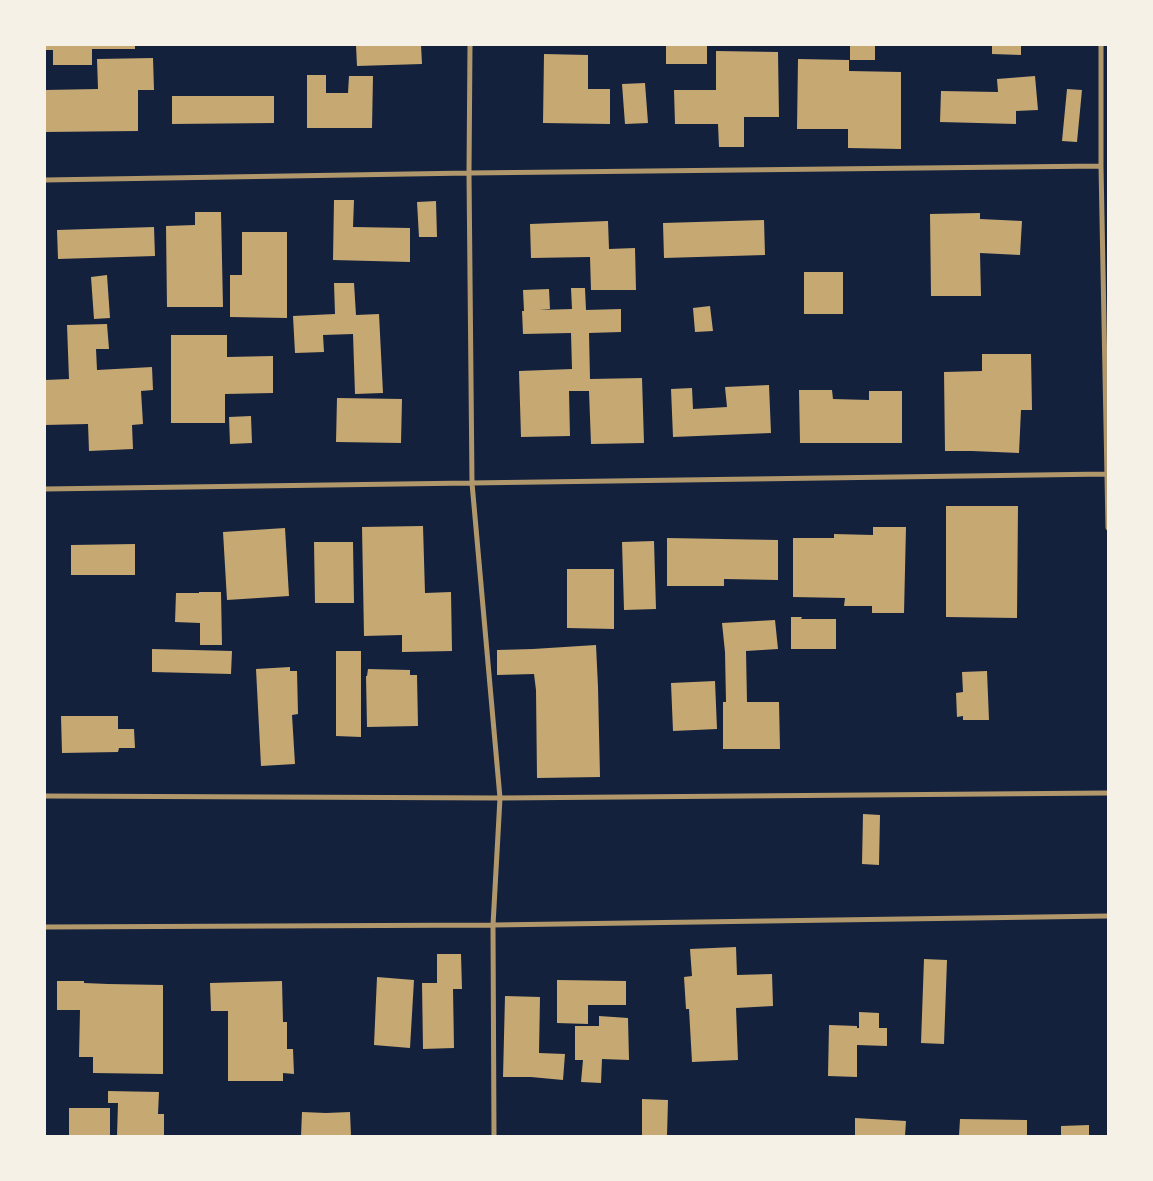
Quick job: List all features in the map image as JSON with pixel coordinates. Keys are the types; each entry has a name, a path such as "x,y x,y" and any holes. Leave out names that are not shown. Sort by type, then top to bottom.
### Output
{"street":[{"path":"470,45 468,173 472,483 500,798 493,925 494,1136"},
{"path":"1101,45 1100,166 1108,528"},
{"path":"45,180 1100,166"},
{"path":"45,489 1107,474"},
{"path":"45,796 500,798 1108,793"},
{"path":"45,926 493,925 1108,916"}],"building":[{"path":"45,45 135,45 135,49 92,49 92,65 53,65 53,50 45,50"},
{"path":"356,45 421,45 422,64 357,66"},
{"path":"666,45 707,45 707,64 666,64"},
{"path":"850,45 875,45 875,60 850,60"},
{"path":"992,45 1021,45 1021,55 992,54"},
{"path":"716,51 778,52 779,117 744,117 744,147 719,147 718,124 675,124 674,90 716,90"},
{"path":"544,54 588,55 588,89 610,89 610,124 543,123"},
{"path":"153,58 154,90 138,90 138,131 45,132 45,90 98,89 97,59"},
{"path":"798,59 849,60 849,71 901,72 901,149 848,148 848,129 797,129"},
{"path":"307,75 326,75 326,93 348,93 349,76 373,76 372,128 307,128"},
{"path":"1035,76 1038,110 1016,111 1016,124 940,122 941,91 998,92 997,79"},
{"path":"645,83 648,123 625,124 622,84"},
{"path":"1067,89 1082,90 1077,142 1062,141"},
{"path":"172,96 274,96 274,123 172,124"},
{"path":"334,200 354,200 353,227 410,228 410,262 333,260"},
{"path":"436,201 437,237 419,237 417,202"},
{"path":"195,212 221,212 223,307 167,307 166,226 195,225"},
{"path":"980,213 980,219 1022,221 1020,255 980,253 981,296 931,296 930,214"},
{"path":"764,220 765,255 664,258 663,223"},
{"path":"608,221 609,249 635,248 636,290 591,290 590,257 531,258 530,224"},
{"path":"154,227 155,256 58,259 57,230"},
{"path":"242,232 287,232 287,318 230,317 230,275 242,275"},
{"path":"804,272 843,272 843,314 804,314"},
{"path":"107,275 110,318 94,319 91,277"},
{"path":"334,283 354,283 356,315 379,314 383,393 355,394 353,334 323,335 324,352 295,353 293,316 335,314"},
{"path":"571,288 585,288 586,310 621,309 621,332 589,333 590,379 642,378 644,443 591,444 589,391 569,391 570,436 521,437 519,371 572,369 571,333 523,334 523,290 549,289 550,309 539,310 572,309"},
{"path":"710,306 713,331 695,332 693,308"},
{"path":"107,324 109,349 96,349 97,370 152,367 153,390 141,391 143,424 132,425 133,449 89,451 88,424 45,425 45,380 69,379 67,325"},
{"path":"171,335 227,335 227,357 273,356 273,393 225,394 225,423 171,423"},
{"path":"982,354 1031,354 1032,410 1021,410 1019,453 945,451 944,372 982,371"},
{"path":"769,385 771,433 673,437 671,389 692,388 693,409 727,407 725,387"},
{"path":"799,390 832,390 833,399 869,400 869,391 902,391 902,443 800,443"},
{"path":"337,398 402,399 401,443 336,442"},
{"path":"251,416 252,443 230,444 229,417"},
{"path":"946,506 1018,506 1017,618 946,617"},
{"path":"423,526 425,593 451,592 452,651 402,652 402,635 364,636 362,527"},
{"path":"873,527 906,527 904,613 872,613 872,606 844,606 845,598 793,597 793,538 834,538 834,534 873,535"},
{"path":"285,528 289,596 227,600 223,532"},
{"path":"667,538 778,540 778,580 724,579 724,586 667,586"},
{"path":"654,541 656,609 624,610 622,542"},
{"path":"314,542 353,542 354,603 315,603"},
{"path":"135,544 135,575 71,575 71,545"},
{"path":"567,569 614,569 614,629 567,628"},
{"path":"221,592 222,645 200,645 200,623 175,622 176,593"},
{"path":"791,617 802,617 801,619 836,619 836,649 791,649"},
{"path":"775,620 778,649 746,651 747,702 779,702 780,749 723,749 723,702 726,702 725,652 722,623"},
{"path":"596,645 600,777 537,778 536,690 534,674 497,675 497,650"},
{"path":"152,649 232,651 231,674 152,672"},
{"path":"336,651 361,651 361,737 336,736"},
{"path":"290,667 290,671 297,671 298,714 292,715 295,764 261,766 256,669"},
{"path":"368,669 410,670 410,675 417,675 418,726 367,727 366,676"},
{"path":"987,671 989,720 963,720 963,716 957,717 956,693 963,692 962,672"},
{"path":"715,681 717,729 673,731 671,683"},
{"path":"61,716 118,716 118,729 134,729 135,748 119,748 118,752 62,753"},
{"path":"863,814 880,815 879,865 862,864"},
{"path":"736,947 737,975 772,974 773,1006 736,1008 738,1060 692,1062 689,1009 686,1009 684,977 692,976 690,949"},
{"path":"437,954 461,954 462,989 453,989 454,1048 423,1049 422,983 437,983"},
{"path":"924,959 947,960 944,1044 921,1043"},
{"path":"377,977 414,980 410,1048 374,1045"},
{"path":"557,980 626,981 626,1005 588,1005 588,1024 557,1023"},
{"path":"57,981 163,985 163,1074 93,1073 93,1057 79,1057 80,1010 57,1010"},
{"path":"282,981 283,1022 287,1022 287,1049 293,1049 294,1074 283,1073 283,1081 228,1081 228,1011 211,1011 210,983"},
{"path":"505,996 540,997 539,1053 565,1054 563,1080 503,1077"},
{"path":"859,1012 879,1013 879,1028 887,1028 887,1046 857,1045 857,1077 828,1076 829,1025 857,1026 859,1028"},
{"path":"599,1016 628,1018 629,1060 602,1059 601,1083 581,1082 583,1060 575,1060 575,1026 599,1026"},
{"path":"108,1091 159,1092 158,1114 164,1114 164,1136 117,1136 118,1103 108,1103"},
{"path":"642,1099 668,1100 667,1136 642,1136"},
{"path":"69,1108 110,1108 110,1136 69,1136"},
{"path":"302,1112 350,1112 351,1136 301,1136"},
{"path":"855,1118 906,1121 905,1136 855,1136"},
{"path":"960,1119 1027,1120 1027,1136 959,1136"},
{"path":"1089,1125 1089,1136 1061,1136 1061,1126"}]}
